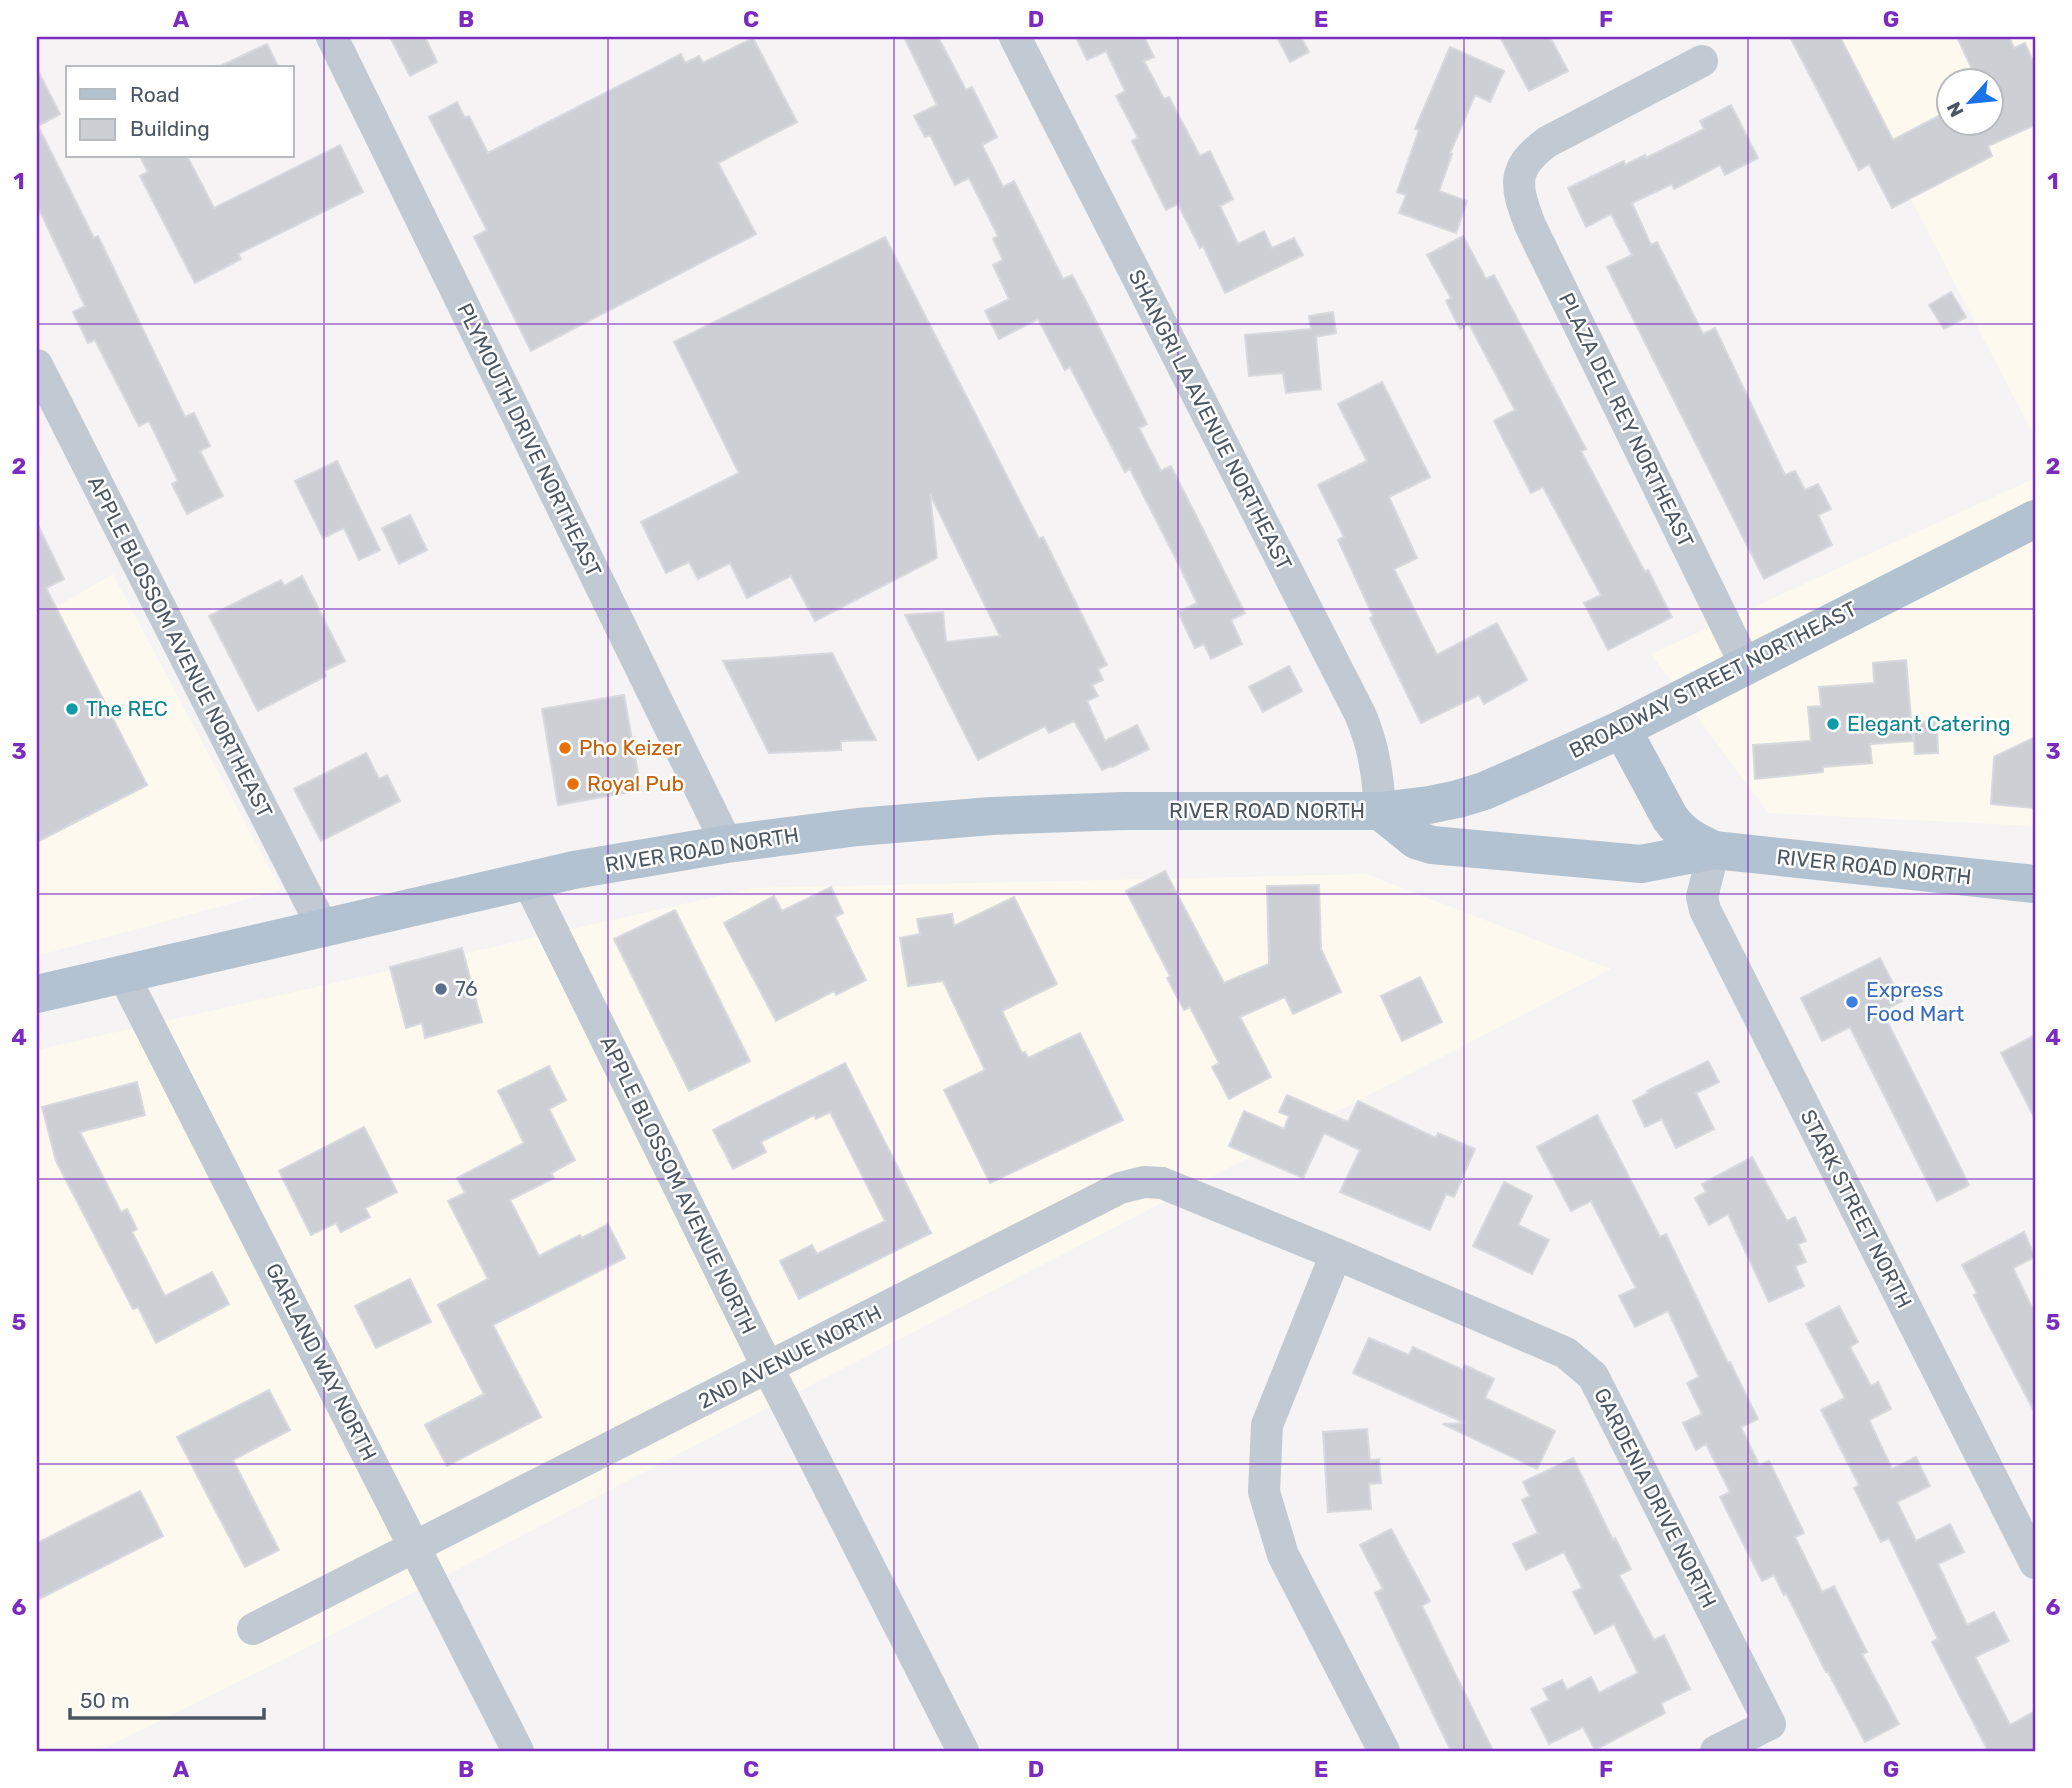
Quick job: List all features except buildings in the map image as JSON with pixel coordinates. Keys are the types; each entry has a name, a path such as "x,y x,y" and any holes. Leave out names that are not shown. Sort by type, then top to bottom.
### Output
{"main road":[{"name":"BROADWAY STREET NORTHEAST","path":"1380,811 1429,806 1484,791 1622,729 1745,664 2035,519"},
{"path":"1622,729 1679,830 1691,840 1714,850"},
{"name":"RIVER ROAD NORTH","path":"37,994 574,870 727,844 858,827 991,816 1125,811 1380,811"},
{"path":"1380,811 1416,840 1432,845 1641,864 1714,850"},
{"name":"RIVER ROAD NORTH","path":"1714,850 2035,884"}],"street":[{"name":"PLYMOUTH DRIVE NORTHEAST","path":"332,37 727,844"},
{"name":"SHANGRI LA AVENUE NORTHEAST","path":"1015,37 1360,714 1370,736 1377,763 1380,811"},
{"name":"PLAZA DEL REY NORTHEAST","path":"1702,61 1547,142 1530,155 1519,173 1520,200 1745,664"},
{"name":"APPLE BLOSSOM AVENUE NORTHEAST","path":"37,365 323,928"},
{"name":"STARK STREET NORTH","path":"1714,850 1702,897 1705,910 2035,1563"},
{"name":"APPLE BLOSSOM AVENUE NORTH","path":"528,881 768,1368 963,1751"},
{"name":"GARLAND WAY NORTH","path":"123,974 518,1751"},
{"name":"2ND AVENUE NORTH","path":"253,1629 1120,1188 1144,1182 1162,1183 1336,1254"},
{"name":"GARDENIA DRIVE NORTH","path":"1336,1254 1566,1353 1593,1376 1770,1724 1716,1751"},
{"path":"1336,1254 1267,1425 1264,1492 1283,1555 1384,1751"}],"shaded area":[{"path":"1827,37 2035,37 2035,438"},
{"path":"2035,478 2035,826 1768,813 1651,654"},
{"path":"113,574 281,890 37,956 37,618"},
{"path":"1366,874 1611,969 285,1659 99,1751 37,1751 37,1050 754,888"}],"place":[{"name":"The REC","path":"72,709"},
{"name":"Elegant Catering","path":"1833,724"},
{"name":"Pho Keizer","path":"565,748"},
{"name":"Royal Pub","path":"573,784"},
{"name":"76","path":"441,989"},
{"name":"Express Food Mart","path":"1852,1002"}]}
